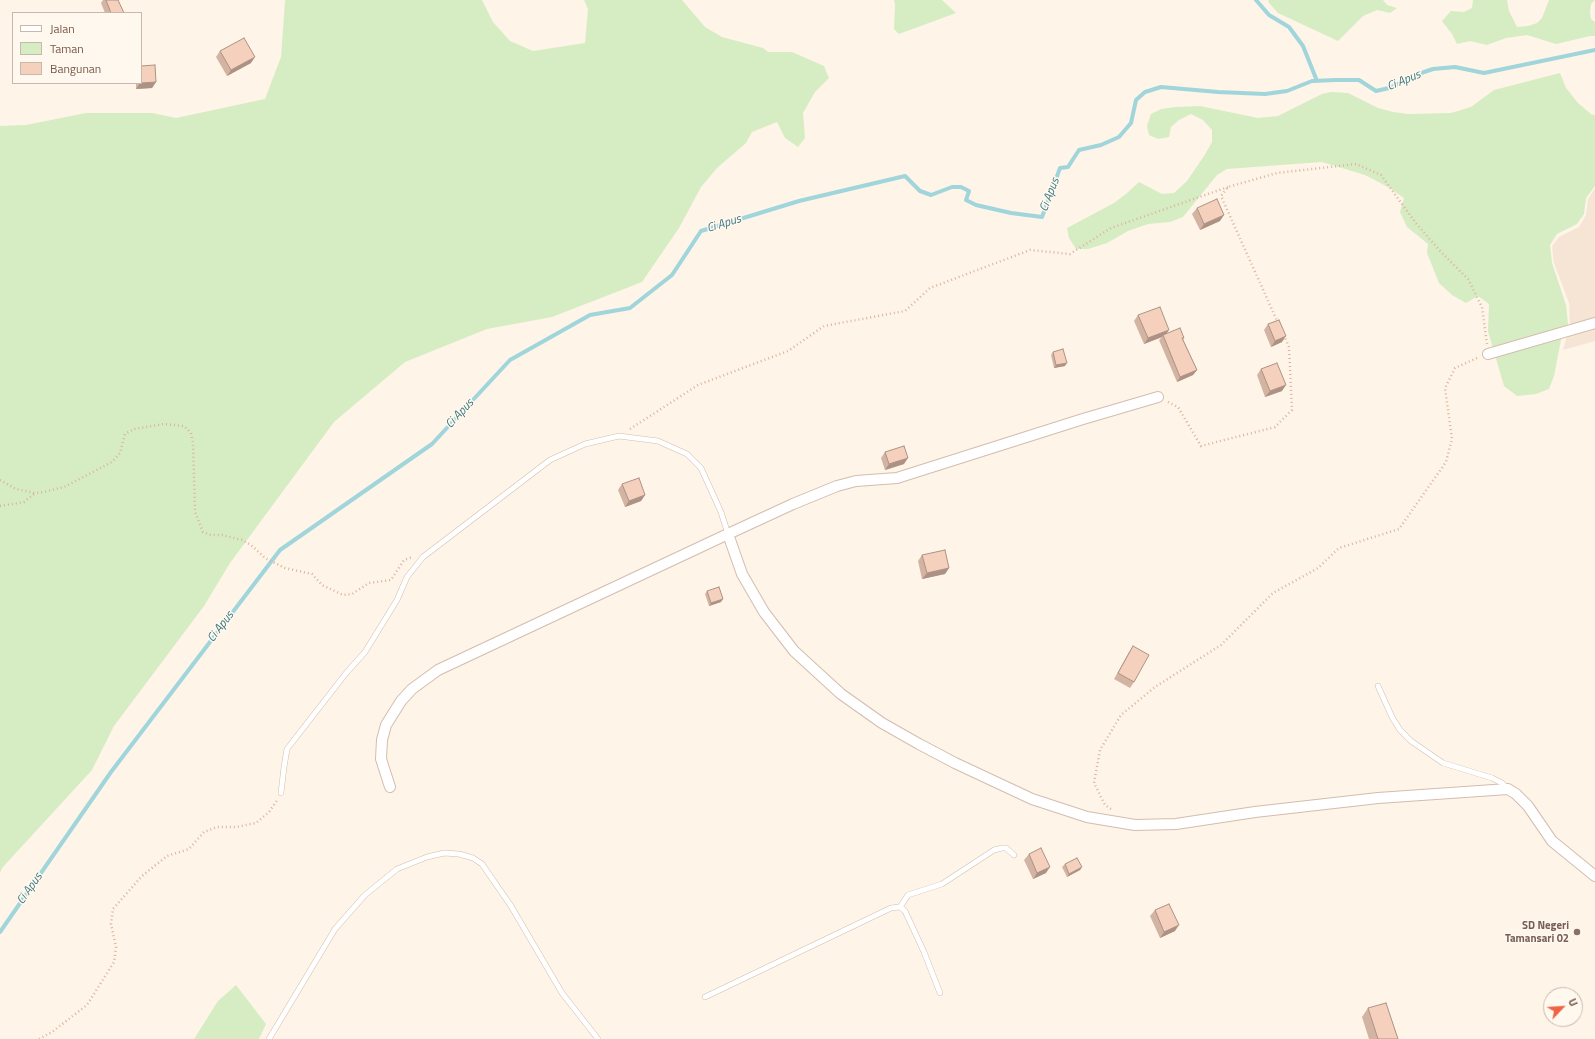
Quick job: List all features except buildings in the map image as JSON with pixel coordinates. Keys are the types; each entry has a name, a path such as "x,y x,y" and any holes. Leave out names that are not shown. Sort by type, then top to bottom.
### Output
{"street":[{"path":"1488,354 1595,323"},
{"path":"390,786 381,759 382,740 386,725 401,701 412,689 438,670 775,512 837,486 856,481 897,478 1076,421 1158,397"},
{"path":"728,534 742,574 764,612 794,651 841,694 882,723 919,744 955,763 1032,799 1087,817 1135,825 1176,824 1312,805 1378,798 1508,789 1528,806 1552,840 1595,876"}],"lane":[{"path":"281,793 287,749 347,672 365,652 397,600 407,577 423,558 550,460 585,444 619,436 658,441 687,454 702,468 721,512 728,534"},
{"path":"1378,686 1392,717 1400,730 1411,741 1444,764 1496,779 1508,789"},
{"path":"705,997 891,908 900,907 908,895 942,884 994,850 1006,848 1014,855"},
{"path":"269,1039 335,930 365,895 397,869 427,857 444,853 459,854 473,858 482,864 511,906 562,993 598,1039"},
{"path":"900,907 905,912 924,952 940,993"}],"path":[{"path":"619,436 698,385 788,351 824,326 906,311 930,288 1030,250 1070,254 1111,228 1228,187 1277,173 1356,164 1381,175 1415,222 1441,252 1468,279 1482,307 1488,354 1455,368 1445,388 1452,439 1446,462 1399,529 1339,548 1318,568 1273,593 1221,645 1155,687 1120,716 1100,750 1094,783 1105,805 1117,813"},
{"path":"1228,187 1221,196 1279,326"},
{"path":"1158,397 1178,407 1201,446 1276,427 1292,410 1289,347 1282,333"},
{"path":"0,480 16,489 35,493 64,487 112,462 120,453 125,434 134,429 164,424 184,426 191,433 193,443 195,512 203,532 211,536 222,535 242,540 251,545 265,558 285,568 312,574 322,586 343,595 352,594 369,584 391,580 404,560 409,557 423,558"},
{"path":"0,506 24,502 35,493"},
{"path":"39,1039 52,1032 87,1005 114,962 116,947 111,924 113,909 142,876 167,856 189,849 204,832 217,827 236,827 256,823 269,812 281,793"}],"shaded area":[{"path":"1595,188 1595,341 1563,350 1570,325 1569,303 1554,263 1552,246 1559,237 1579,227 1586,215 1588,199"}],"green space":[{"path":"286,0 482,0 493,22 510,41 533,51 585,43 588,9 584,0 682,0 705,27 722,37 763,48 768,52 792,52 824,66 829,78 815,92 803,113 805,138 798,147 785,138 777,122 752,132 746,143 717,168 701,187 679,228 642,282 552,317 487,329 405,362 334,422 230,563 204,606 114,726 92,770 2,868 0,873 0,126 26,125 86,113 152,113 176,118 265,99 281,57"},
{"path":"894,0 942,0 956,13 899,34 894,29"},
{"path":"1268,0 1383,0 1387,5 1397,8 1390,13 1377,10 1363,16 1338,41 1278,13"},
{"path":"1473,0 1507,0 1509,11 1517,27 1537,23 1542,18 1549,0 1595,0 1591,4 1590,13 1591,19 1595,22 1595,36 1556,44 1527,35 1506,38 1487,45 1470,41 1457,44 1452,34 1442,21 1451,11 1464,12 1472,8"},
{"path":"1560,73 1566,88 1578,103 1591,114 1595,115 1595,186 1586,198 1584,214 1577,224 1557,234 1550,245 1552,263 1566,305 1568,324 1561,340 1554,376 1549,389 1536,394 1517,396 1504,386 1488,331 1489,304 1478,296 1466,303 1452,295 1439,283 1427,253 1428,244 1407,227 1400,212 1404,198 1388,187 1365,175 1322,162 1227,169 1217,175 1183,217 1170,222 1148,224 1128,231 1107,243 1088,249 1076,249 1069,238 1067,228 1114,203 1139,182 1162,194 1174,193 1187,181 1212,142 1212,130 1203,120 1191,114 1179,120 1171,127 1169,137 1158,139 1149,135 1147,126 1151,114 1161,109 1200,106 1258,118 1278,116 1322,94 1331,92 1348,93 1378,108 1393,112 1408,114 1451,113 1471,107 1494,90"},
{"path":"236,985 266,1024 259,1039 194,1039 218,1001"}],"waterway":[{"path":"1256,0 1269,15 1289,27 1303,46 1317,81"},
{"name":"Ci Apus","path":"0,932 111,772 280,550 432,444 510,360 590,315 630,308 672,275 701,231 799,201 905,176 920,191 931,195 952,187 961,187 969,191 966,200 976,205 1011,213 1042,217 1060,168 1068,167 1079,150 1101,145 1119,137 1131,123 1136,100 1145,92 1161,87 1265,94 1287,91 1312,81 1359,80 1376,91 1389,88 1433,69 1455,67 1484,73 1595,50"}],"place":[{"name":"SD Negeri Tamansari 02","path":"1577,932"}]}
